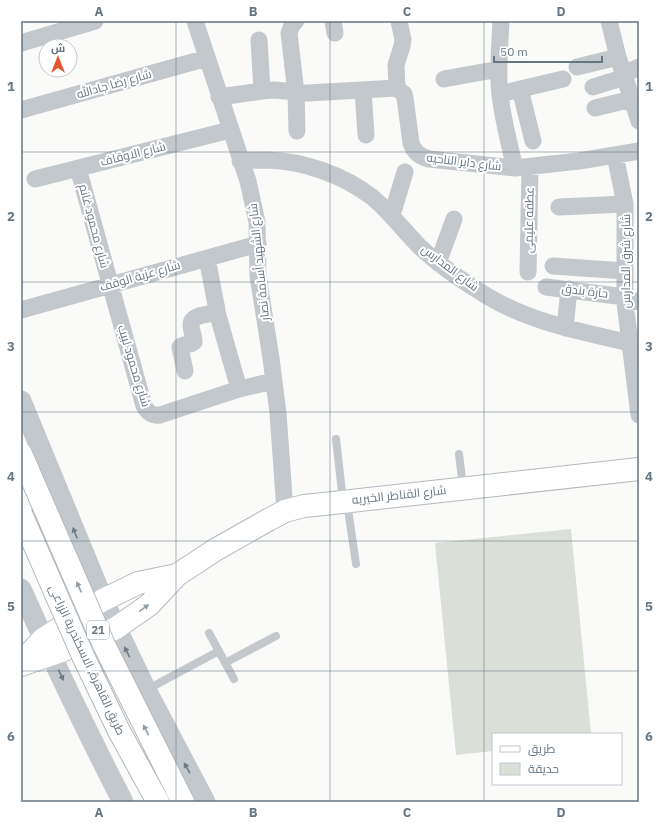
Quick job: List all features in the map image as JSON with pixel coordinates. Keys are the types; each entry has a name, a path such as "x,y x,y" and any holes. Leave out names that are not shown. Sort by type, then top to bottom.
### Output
{"main road":[{"name":"طريق القاهرة, الاسكندرية الزراعى","path":"21,454 104,645 183,802"},
{"name":"شارع القناطر الخيريه","path":"47,647 84,644 116,628 149,605 177,575 216,550 286,511 304,506 345,501 639,468"},
{"name":"طريق القاهرة, الاسكندرية الزراعى","path":"21,514 83,656 120,731 158,802"},
{"name":"شارع القناطر الخيريه","path":"21,664 47,647 103,600 138,583 177,575"}],"street":[{"path":"21,43 95,21"},
{"name":"شارع الشهيد أسامة نصار","path":"195,21 240,161 248,181 253,201 258,244 258,276 282,446 286,511"},
{"path":"296,21 292,25 289,33 296,92 297,131"},
{"path":"219,97 274,90 321,93 397,88 396,65 402,46 399,21"},
{"name":"عطفه عليمى","path":"500,21 500,94 503,118 523,168 528,272"},
{"path":"609,21 618,57 629,73 632,99 639,121"},
{"path":"259,40 262,91"},
{"path":"577,67 618,57"},
{"name":"شارع رضا جادالله","path":"21,110 207,58"},
{"path":"444,79 499,69"},
{"path":"594,87 629,73"},
{"path":"500,94 563,79"},
{"name":"شارع داير الناحيه","path":"397,88 404,94 413,149 417,154 429,159 523,168 639,151"},
{"path":"520,89 533,142"},
{"path":"363,90 366,136"},
{"path":"595,108 632,99"},
{"name":"شارع الاوقاف","path":"35,179 230,130"},
{"name":"شارع شرق المدارس","path":"615,155 625,204 624,271 629,301 639,415"},
{"name":"شارع المدارس","path":"240,161 268,160 296,163 322,171 348,182 371,197 392,215 406,233 438,263 488,296 521,313 634,349"},
{"name":"شارع محمود غانم","path":"78,168 110,285"},
{"path":"392,215 405,172"},
{"path":"559,207 625,204"},
{"path":"438,263 454,219"},
{"name":"شارع عزبة الوقف","path":"21,310 258,244"},
{"path":"207,258 217,310 216,312 239,389"},
{"path":"553,266 624,271"},
{"name":"شارع محمود لبيب","path":"110,285 144,406 150,414 160,415 239,389 274,381"},
{"name":"حارة بندق","path":"546,287 569,289 629,301"},
{"path":"565,328 569,289"},
{"path":"185,371 180,347 182,345 193,344 194,342 191,325 193,320 196,317 216,312"},
{"path":"21,401 103,600 146,690 205,802"},
{"path":"21,589 89,737 122,802"}],"lane":[{"path":"336,440 356,564"},
{"path":"459,454 463,488"},
{"path":"209,633 234,679"},
{"path":"226,663 276,636"},
{"path":"146,690 219,651"}],"green space":[{"path":"571,529 591,733 492,733 492,751 456,755 435,543"}]}
